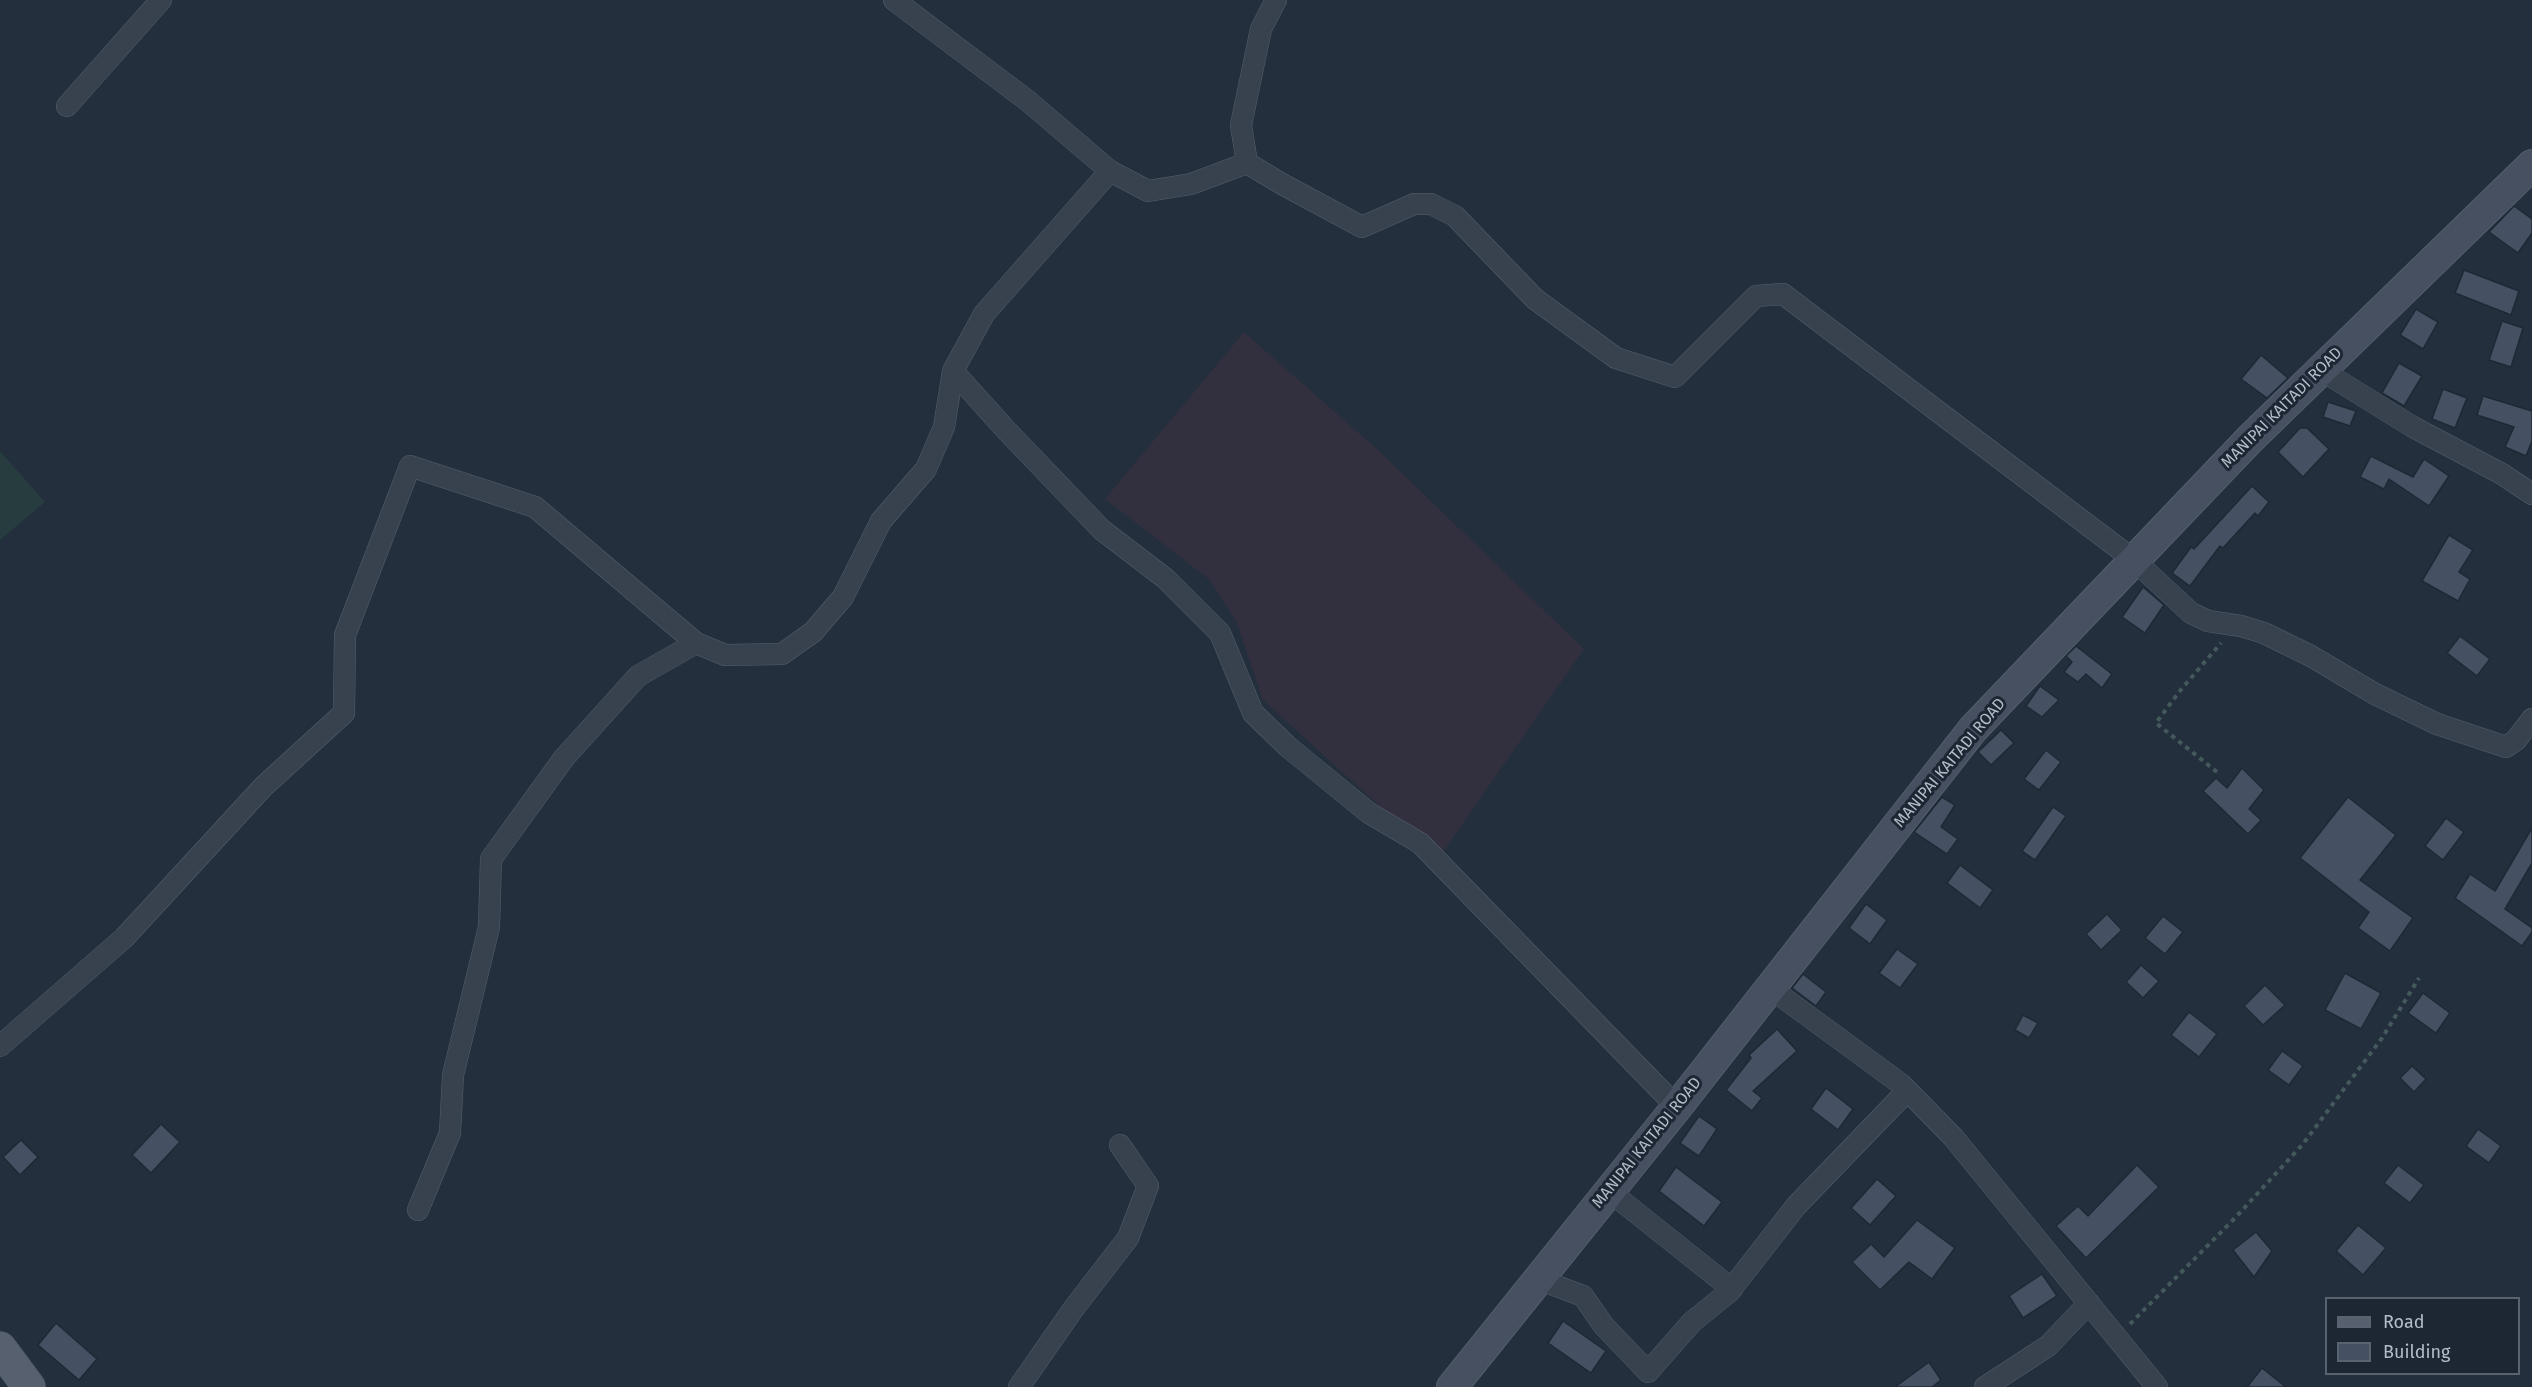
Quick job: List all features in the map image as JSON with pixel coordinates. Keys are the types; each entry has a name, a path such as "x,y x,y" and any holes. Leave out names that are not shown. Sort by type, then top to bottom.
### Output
{"main road":[{"name":"MANIPAI KAITADI ROAD","path":"1452,1387 1677,1107 1973,729 2250,439 2532,165"},
{"path":"0,1348 29,1387"}],"street":[{"path":"67,106 160,0"},
{"path":"894,0 1028,101 1110,171 1148,191 1191,184 1247,163"},
{"path":"1276,0 1261,29 1240,125 1247,163 1282,184 1362,227 1414,204 1431,204 1455,216 1535,299 1616,358 1676,377 1756,296 1783,294 2134,560 2191,613 2208,621 2238,625 2264,633 2301,651 2375,694 2436,724 2506,747 2516,740 2532,719"},
{"path":"0,1046 124,939 264,786 344,713 345,635 410,466 535,507 696,644 725,655 782,654 813,632 843,597 881,521 926,469 944,427 953,371 984,314 1110,171"},
{"path":"2321,370 2413,427 2502,474 2532,494"},
{"path":"953,371 1102,530 1166,579 1220,633 1253,713 1287,746 1369,813 1420,843 1677,1107"},
{"path":"418,1210 450,1133 453,1076 489,927 491,859 564,758 638,676 696,644"},
{"path":"1770,988 1907,1091 1953,1137 2157,1387"},
{"path":"1538,1279 1583,1296 1604,1326 1648,1372 1692,1323 1732,1289 1796,1206 1907,1091"},
{"path":"1019,1387 1074,1308 1128,1238 1148,1186 1120,1145"},
{"path":"1610,1191 1732,1289"},
{"path":"1985,1387 2048,1346 2089,1303"}],"path":[{"path":"2217,772 2156,723 2179,692 2238,625"},
{"path":"2116,1337 2235,1218 2303,1144 2382,1038 2419,978"}],"shaded area":[{"path":"1244,332 1378,450 1584,649 1438,859 1263,700 1237,623 1210,580 1105,499"}],"green space":[{"path":"0,451 45,502 0,540"}],"building":[{"path":"2514,206 2532,219 2532,233 2518,253 2489,232"},
{"path":"2464,270 2519,291 2511,315 2455,293"},
{"path":"2416,309 2438,322 2423,349 2400,335"},
{"path":"2502,321 2523,328 2511,367 2489,360"},
{"path":"2261,355 2288,378 2267,398 2241,379"},
{"path":"2399,363 2422,376 2404,406 2382,393"},
{"path":"2443,389 2467,398 2455,428 2432,419"},
{"path":"2483,396 2532,411 2532,441 2526,456 2505,447 2514,427 2477,415"},
{"path":"2328,402 2356,411 2350,426 2323,417"},
{"path":"2300,428 2307,428 2329,449 2303,477 2278,452"},
{"path":"2371,456 2413,477 2424,459 2449,476 2429,506 2389,479 2384,489 2360,477"},
{"path":"2252,486 2269,502 2258,516 2255,513 2223,548 2220,546 2190,586 2172,573 2191,547 2194,549"},
{"path":"2449,535 2473,550 2459,572 2470,579 2458,601 2422,581"},
{"path":"2143,587 2164,605 2145,633 2122,617"},
{"path":"2460,636 2490,659 2477,676 2447,653"},
{"path":"2076,646 2112,674 2102,688 2086,674 2078,682 2064,672 2072,662 2066,656"},
{"path":"2040,686 2059,700 2042,717 2026,706"},
{"path":"2001,730 2014,743 1991,765 1978,752"},
{"path":"2046,750 2061,762 2039,790 2024,779"},
{"path":"2242,768 2264,790 2249,809 2261,820 2248,834 2203,791 2216,778 2227,788"},
{"path":"1942,797 1955,805 1941,827 1958,839 1947,854 1914,832"},
{"path":"2348,797 2396,835 2360,880 2413,918 2390,951 2358,928 2369,912 2300,858"},
{"path":"2053,807 2066,816 2035,860 2022,851"},
{"path":"2446,818 2464,832 2443,860 2425,846"},
{"path":"2532,828 2532,863 2505,909 2532,928 2532,932 2522,946 2455,898 2470,874 2495,891"},
{"path":"1960,865 1993,890 1980,908 1947,883"},
{"path":"1866,904 1887,920 1870,944 1849,928"},
{"path":"2107,914 2122,930 2101,950 2086,934"},
{"path":"2163,916 2183,932 2165,954 2145,938"},
{"path":"1897,949 1918,964 1900,988 1879,973"},
{"path":"2141,965 2159,981 2143,998 2126,982"},
{"path":"2345,973 2381,993 2361,1029 2325,1010"},
{"path":"1803,974 1826,992 1816,1006 1792,988"},
{"path":"2265,985 2285,1005 2263,1025 2244,1006"},
{"path":"2423,993 2450,1013 2436,1033 2408,1013"},
{"path":"2189,1012 2217,1034 2199,1057 2171,1035"},
{"path":"2023,1015 2038,1023 2029,1038 2015,1030"},
{"path":"1777,1029 1797,1051 1753,1091 1762,1098 1752,1111 1726,1090 1751,1058 1749,1055"},
{"path":"2282,1051 2303,1066 2289,1085 2268,1070"},
{"path":"2412,1066 2426,1079 2414,1092 2400,1078"},
{"path":"1826,1088 1853,1109 1838,1130 1811,1109"},
{"path":"1699,1116 1717,1129 1699,1156 1680,1143"},
{"path":"161,1124 180,1142 151,1173 132,1155"},
{"path":"2478,1129 2501,1146 2489,1163 2466,1146"},
{"path":"21,1140 38,1157 20,1175 3,1157"},
{"path":"2137,1165 2159,1187 2086,1258 2056,1226 2078,1206 2088,1216"},
{"path":"2398,1165 2424,1185 2410,1203 2384,1183"},
{"path":"1676,1167 1722,1202 1704,1226 1659,1191"},
{"path":"1877,1179 1896,1196 1870,1225 1851,1208"},
{"path":"1917,1220 1955,1248 1932,1279 1909,1262 1880,1290 1852,1262 1871,1244 1884,1257"},
{"path":"2358,1225 2386,1248 2363,1275 2336,1251"},
{"path":"2256,1232 2272,1251 2254,1277 2233,1250"},
{"path":"2042,1274 2057,1296 2023,1318 2009,1296"},
{"path":"1563,1321 1606,1351 1591,1373 1548,1343"},
{"path":"56,1323 97,1359 79,1380 38,1345"},
{"path":"1929,1362 1941,1380 1932,1387 1895,1387"},
{"path":"2262,1368 2286,1387 2247,1387"}]}
